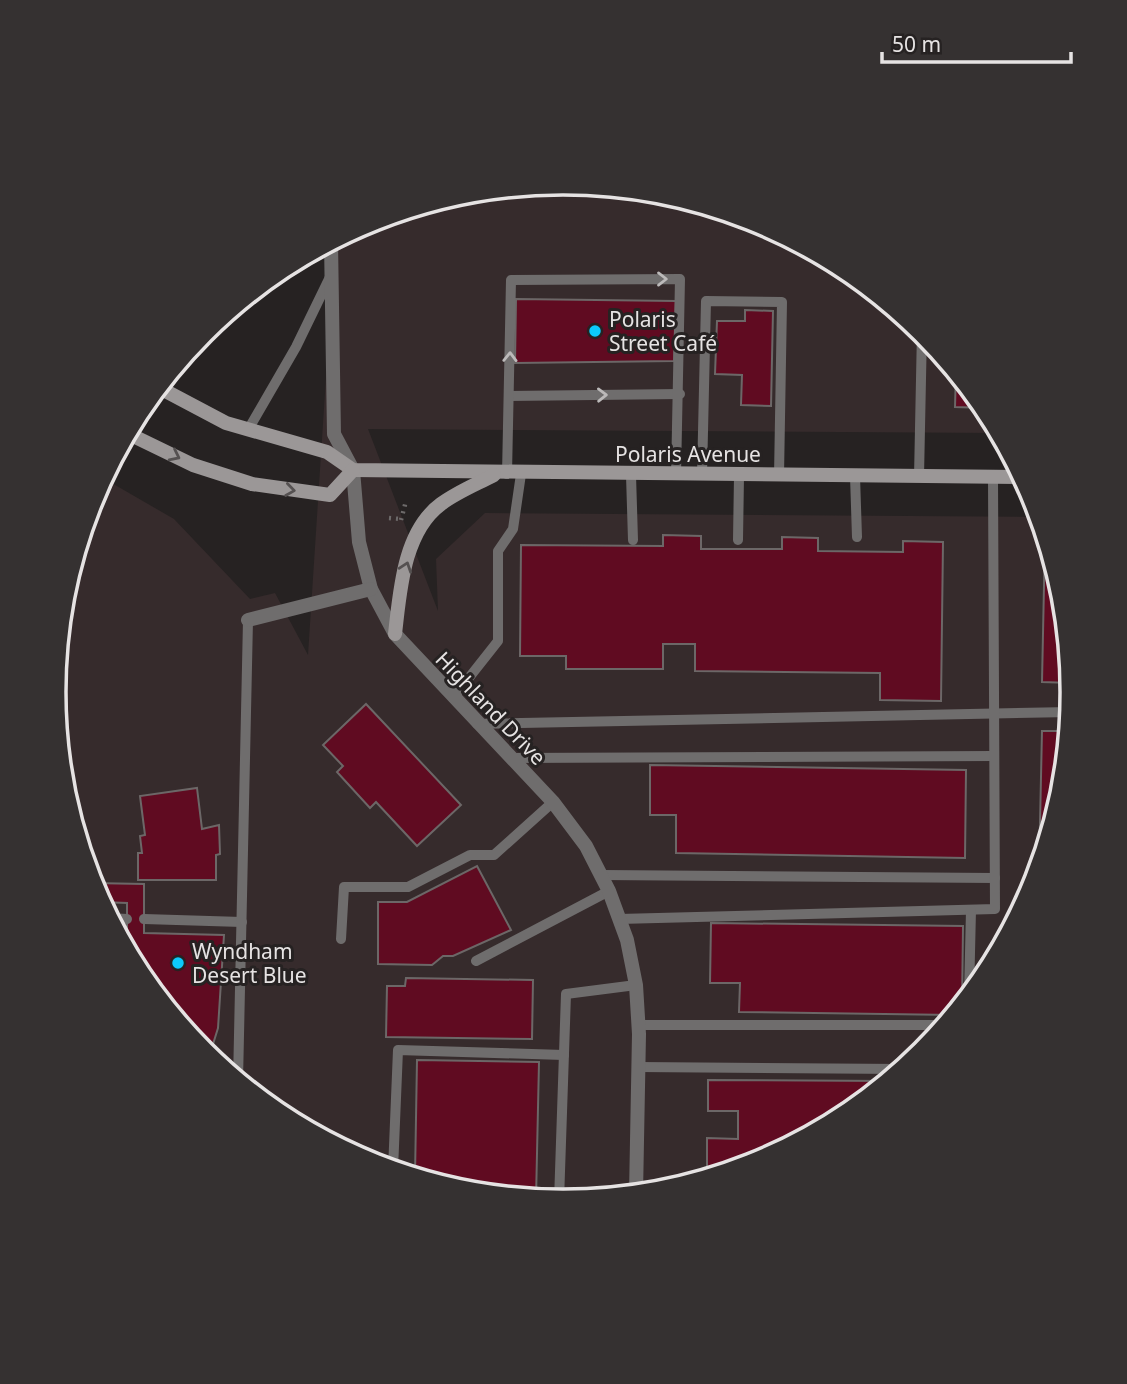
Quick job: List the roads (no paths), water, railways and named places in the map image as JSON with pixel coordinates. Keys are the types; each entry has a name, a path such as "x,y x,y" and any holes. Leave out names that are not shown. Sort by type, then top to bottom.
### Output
{"street":[{"name":"Highland Drive","path":"331,253 334,434 353,470 359,542 371,589 395,634 553,802 586,846 620,919 636,985 636,1183"},
{"path":"136,438 193,465 252,484 330,495 353,470 327,452 226,423 167,392"},
{"name":"Polaris Avenue","path":"353,470 508,474 1012,478"},
{"path":"395,634 402,577 418,533 439,505 508,474"},
{"path":"248,620 371,589"}],"lane":[{"path":"248,430 296,347 330,277"},
{"path":"453,698 498,641 498,551 513,528 508,474 511,280 680,279 680,394 676,475"},
{"path":"702,475 706,301 782,302 779,476"},
{"path":"919,477 922,348"},
{"path":"509,396 680,394"},
{"path":"631,475 633,540"},
{"path":"738,540 739,475"},
{"path":"855,476 857,537"},
{"path":"620,919 995,909 993,477"},
{"path":"238,1068 248,620"},
{"path":"477,724 1059,712"},
{"path":"509,758 994,757"},
{"path":"341,939 344,887 408,887 470,855 494,855 553,802"},
{"path":"601,875 995,878"},
{"path":"476,961 609,891"},
{"path":"969,979 971,910"},
{"path":"144,919 242,922"},
{"path":"559,1189 566,994 636,985"},
{"path":"638,1024 932,1025"},
{"path":"393,1159 398,1050 564,1055"},
{"path":"638,1067 887,1069"}],"place":[{"name":"Polaris Street Café","path":"595,331"},
{"name":"Wyndham Desert Blue","path":"178,963"}]}
